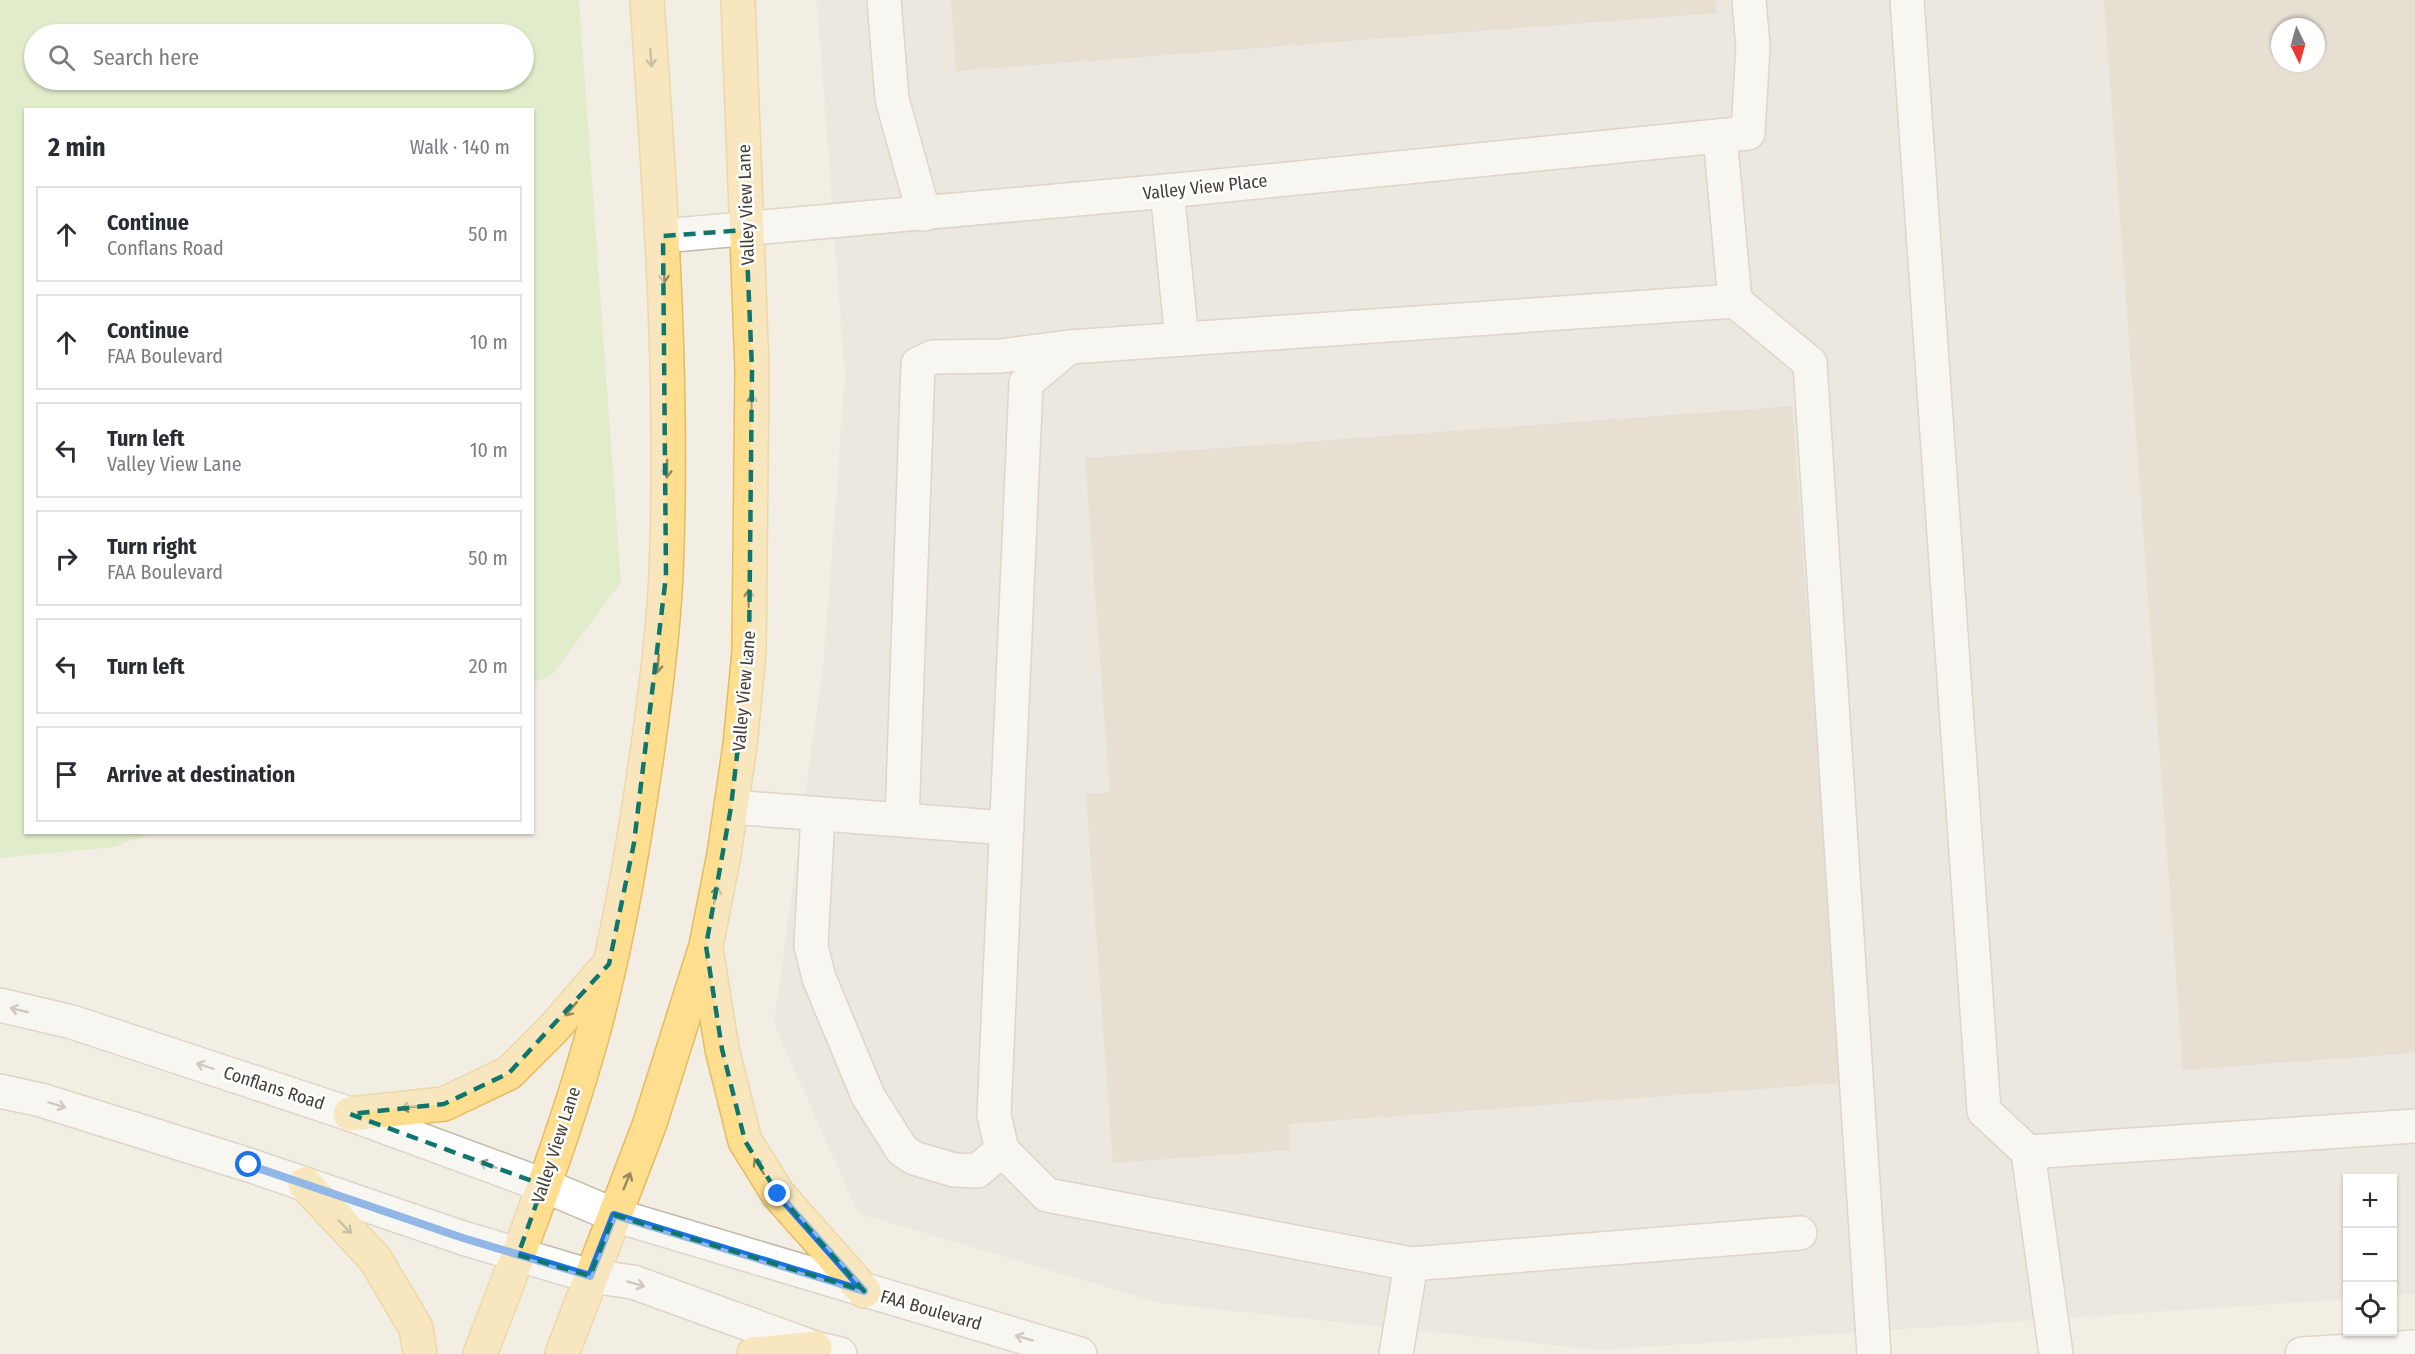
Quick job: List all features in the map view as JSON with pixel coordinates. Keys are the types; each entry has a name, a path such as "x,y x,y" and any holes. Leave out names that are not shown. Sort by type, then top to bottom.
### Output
{"main road":[{"name":"Valley View Lane","path":"480,1354 543,1185 590,1040 619,924 636,832 656,686 666,576 668,396 663,236 647,0"},
{"name":"Valley View Lane","path":"562,1354 650,1123 706,946 724,854 740,745 749,652 752,369 738,0"},
{"path":"706,946 722,1049 745,1141 778,1194 864,1291"},
{"path":"350,1114 444,1104 509,1073 554,1028 609,964"},
{"path":"305,1184 375,1259 416,1328 420,1354"},
{"path":"754,1354 827,1351"}],"street":[{"path":"884,0 892,99 924,214"},
{"path":"1734,301 1734,135 1753,47 1749,0"},
{"path":"1907,0 1984,1111 2028,1152 2056,1354"},
{"name":"Valley View Place","path":"663,236 924,214 1734,135"},
{"path":"1167,191 1182,339"},
{"path":"902,820 918,364 933,357 1001,356 1070,347 1734,301 1809,363 1874,1354"},
{"path":"1070,347 1026,383 994,1115 1002,1150 1047,1195 1411,1264 1800,1233"},
{"path":"731,807 1007,828"},
{"path":"818,814 811,946 819,978 868,1096 902,1150 914,1158 954,1170 977,1171 1002,1150"},
{"name":"Conflans Road","path":"0,1005 72,1022 350,1114 543,1185"},
{"path":"0,1091 41,1100 518,1255 590,1276 633,1282 827,1351"},
{"path":"2028,1152 2415,1126"},
{"name":"FAA Boulevard","path":"543,1185 614,1215 1080,1354"},
{"path":"1396,1354 1411,1264"},
{"path":"2302,1354 2415,1347"}],"highlighted area":[{"path":"746,230 752,369 749,652 731,807 706,946 722,1049 745,1141 778,1194 864,1291 614,1215 590,1276 518,1255 543,1185 350,1114 444,1104 509,1073 609,964 634,843 666,576 663,236"}],"shaded area":[{"path":"817,0 2415,0 2415,1294 2397,1296 2397,1174 2343,1174 2343,1299 1600,1350 1160,1303 858,1213 774,1024 824,658 845,378"}],"green space":[{"path":"0,0 579,0 621,582 552,675 534,683 534,108 24,108 24,834 148,834 114,847 0,858"}],"building":[{"path":"951,0 1716,0 1717,13 956,71"},
{"path":"2104,0 2415,0 2415,1053 2183,1070"},
{"path":"1792,406 1842,1083 1289,1124 1290,1150 1113,1163 1086,794 1110,792 1085,458"}],"route":[{"path":"249,1165 463,1238 590,1276 614,1215 864,1291 778,1194"}]}
